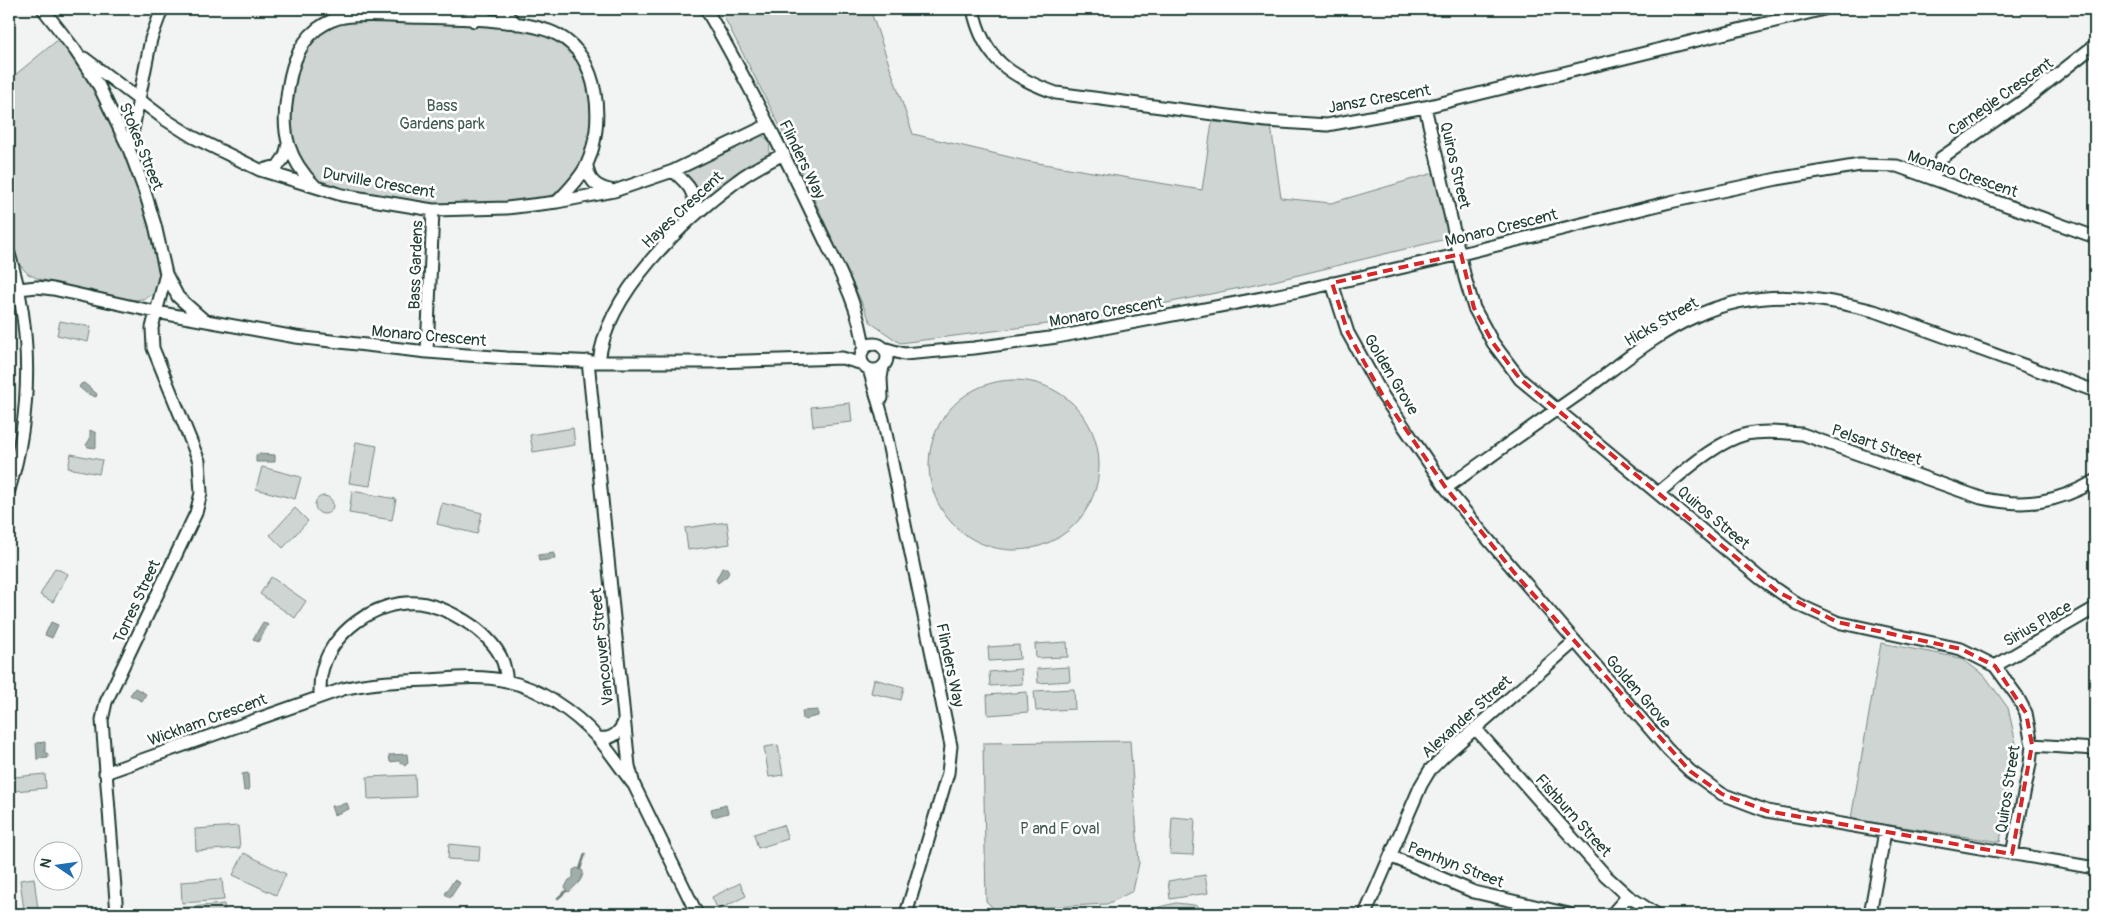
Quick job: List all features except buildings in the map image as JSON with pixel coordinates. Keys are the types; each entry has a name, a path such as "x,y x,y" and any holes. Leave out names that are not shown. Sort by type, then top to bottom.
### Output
{"street":[{"name":"Stokes Street","path":"43,9 75,50 99,86 129,149 155,225 166,274 156,312"},
{"path":"129,149 152,39 162,9"},
{"path":"474,20 487,9"},
{"path":"500,9 517,24"},
{"name":"Flinders Way","path":"706,9 784,154 831,254 862,328 863,349"},
{"name":"Jansz Crescent","path":"973,9 977,28 985,45 999,62 1024,80 1056,93 1266,121 1328,125 1425,107 1796,12 1824,9"},
{"path":"316,188 301,172 294,161 288,144 286,124 286,99 293,64 309,36 318,28 342,17 349,16 474,20 542,28 557,34 569,42 582,57 592,76 596,101 596,122 592,152 587,166 572,186 556,202"},
{"name":"Carnegie Crescent","path":"1933,179 1941,158 2029,97 2095,45"},
{"name":"Durville Crescent","path":"75,50 139,101 193,137 260,170 342,195 434,210 507,208 556,202 614,190 673,171 768,125"},
{"name":"Quiros Street","path":"1425,107 1474,308 1493,343 1520,379 1660,492 1778,592 1817,615 1864,630 1961,649 1995,666 2017,696 2026,713 2032,745 2012,854"},
{"path":"260,170 278,166 285,156 288,144"},
{"name":"Hayes Crescent","path":"593,361 608,324 630,288 650,261 696,214 738,180 784,154"},
{"name":"Monaro Crescent","path":"880,346 904,354 974,348 1057,337 1332,283 1460,254 1670,202 1826,169 1860,165 1897,166 2095,237"},
{"path":"587,166 588,175 598,187 614,190"},
{"path":"673,171 688,183 692,191 696,214"},
{"name":"Bass Gardens","path":"427,352 434,210"},
{"path":"9,254 13,289 25,337 27,387 19,446 9,490"},
{"path":"166,274 178,297 204,320"},
{"name":"Golden Grove","path":"1332,283 1348,333 1372,377 1446,488 1517,576 1668,750 1714,790 1738,802 1766,811 2095,868"},
{"name":"Monaro Crescent","path":"13,289 53,289 156,312 305,338 427,352 507,358 593,361 713,362 842,358 866,366"},
{"name":"Hicks Street","path":"1446,488 1655,340 1696,316 1723,306 1773,297 1797,296 1822,299 1874,311 2095,392"},
{"name":"Torres Street","path":"117,914 102,720 106,702 196,513 201,493 199,461 153,348 152,328 156,312"},
{"name":"Flinders Way","path":"862,328 880,346"},
{"path":"880,346 887,355 884,365 876,370 866,366 861,356 863,349 880,346"},
{"name":"Monaro Crescent","path":"842,358 863,349"},
{"name":"Monaro Crescent","path":"884,365 904,354"},
{"name":"Vancouver Street","path":"593,361 629,766 634,785 697,914"},
{"name":"Flinders Way","path":"883,419 880,378 884,365"},
{"name":"Flinders Way","path":"866,366 883,419 951,746 948,773 906,914"},
{"name":"Pelsart Street","path":"1660,492 1694,463 1719,447 1747,434 1773,432 1802,434 1981,498 1998,502 2021,504 2049,501 2077,492 2095,481"},
{"path":"320,696 321,677 327,656 339,637 357,621 380,609 403,604 420,603 439,608 476,627 492,643 503,661 507,681"},
{"name":"Sirius Place","path":"1995,666 2095,608"},
{"name":"Alexander Street","path":"1365,914 1425,777 1436,763 1575,641"},
{"name":"Wickham Crescent","path":"105,773 320,696 362,684 458,678 507,681 530,689 556,703 598,738 634,785"},
{"path":"598,738 607,738 617,734 625,720"},
{"name":"Fishburn Street","path":"1475,728 1606,876 1628,896 1656,914"},
{"path":"2032,745 2095,749"},
{"path":"1870,914 1885,832"},
{"name":"Penrhyn Street","path":"1390,856 1479,894 1568,914"},
{"path":"1612,914 1628,896"}],"highlighted area":[{"path":"1461,254 1474,308 1493,343 1520,379 1778,592 1837,622 1961,649 1995,666 2026,713 2032,745 2012,854 1767,811 1722,794 1690,771 1517,576 1446,488 1383,396 1348,333 1332,283"}],"green space":[{"path":"391,9 483,9 477,14 390,13"},
{"path":"720,9 870,9 913,134 1026,161 1202,190 1212,122 1271,126 1281,198 1331,203 1437,172 1450,238 1274,281 1094,318 900,343 871,323 786,138"},
{"name":"Bass Gardens park","path":"352,21 411,21 499,27 530,31 557,38 582,64 592,103 591,129 584,163 560,192 533,202 433,205 376,198 325,185 307,171 296,153 290,121 292,86 301,55 309,44 318,35 329,29"},
{"path":"60,38 101,103 122,146 141,197 161,273 158,287 152,294 143,299 132,300 39,279 28,274 19,264 9,234 9,80"},
{"path":"759,135 769,142 768,155 700,203 681,172"},
{"path":"60,321 91,327 88,342 57,335"},
{"path":"1022,380 1047,386 1068,399 1080,411 1096,440 1099,465 1098,482 1093,498 1080,519 1068,531 1039,547 1006,550 981,544 960,531 948,519 932,490 929,457 935,432 948,411 960,399 989,383"},
{"path":"850,403 852,422 813,426 811,407"},
{"path":"573,428 575,445 533,452 530,435"},
{"path":"356,442 377,446 370,486 349,483"},
{"path":"71,454 102,460 99,474 68,468"},
{"path":"262,467 301,477 295,499 256,489"},
{"path":"352,491 396,499 392,520 349,513"},
{"path":"320,496 328,496 333,501 331,512 320,514 315,509 315,501"},
{"path":"442,503 482,513 477,534 437,524"},
{"path":"295,508 308,521 283,548 270,535"},
{"path":"727,522 730,544 688,550 685,528"},
{"path":"55,568 68,574 53,602 40,595"},
{"path":"271,577 306,601 295,618 260,594"},
{"path":"1067,642 1068,657 1036,658 1035,644"},
{"path":"1881,643 1961,658 1985,676 2008,708 2017,748 2000,842 1851,819"},
{"path":"1019,645 1020,659 989,661 988,647"},
{"path":"1069,667 1070,681 1038,683 1037,669"},
{"path":"1021,669 1022,684 990,686 989,672"},
{"path":"874,679 904,687 901,700 871,693"},
{"path":"1074,689 1075,709 1036,711 1034,691"},
{"path":"1027,692 1028,712 988,715 987,695"},
{"name":"P and F oval","path":"1130,741 1139,863 1133,891 1107,904 995,910 986,901 983,743"},
{"path":"778,745 783,775 769,777 764,747"},
{"path":"45,774 46,788 15,791 14,777"},
{"path":"415,775 416,797 368,799 367,777"},
{"path":"1172,817 1195,819 1193,855 1170,854"},
{"path":"783,825 788,839 758,848 754,834"},
{"path":"238,826 240,848 196,851 195,829"},
{"path":"449,844 480,847 479,861 448,859"},
{"path":"244,853 286,874 276,895 233,875"},
{"path":"1205,875 1208,893 1170,899 1168,881"},
{"path":"32,878 32,890 36,890 38,909 24,911 20,880"},
{"path":"222,879 224,900 182,903 181,882"},
{"path":"740,883 746,896 718,910 712,897"},
{"path":"1176,903 1194,905 1214,914 1147,914 1159,907"},
{"path":"224,904 225,914 177,914 177,908"}],"shaded area":[{"path":"84,383 97,394 96,397 86,393 79,387"},
{"path":"90,430 96,433 96,448 86,445 90,439"},
{"path":"256,455 275,455 275,462 256,462"},
{"path":"554,553 555,559 539,561 538,555"},
{"path":"722,568 727,568 729,572 718,583 716,580"},
{"path":"51,622 58,625 52,638 45,635"},
{"path":"263,622 268,625 258,642 253,639"},
{"path":"135,688 146,694 142,701 130,695"},
{"path":"818,710 818,716 807,720 803,719 802,711"},
{"path":"45,742 45,752 48,754 48,758 37,759 36,743"},
{"path":"407,754 408,763 405,766 399,761 390,762 389,755"},
{"path":"248,773 249,790 244,791 242,774"},
{"path":"347,803 349,809 334,815 331,806"},
{"path":"726,805 728,813 713,817 711,809"},
{"path":"577,868 583,871 582,878 569,892 565,887 569,880 573,878 573,870"},
{"path":"454,880 460,883 450,898 445,894"}],"waterway":[{"path":"580,869 585,854"},
{"path":"558,898 566,891"}]}
